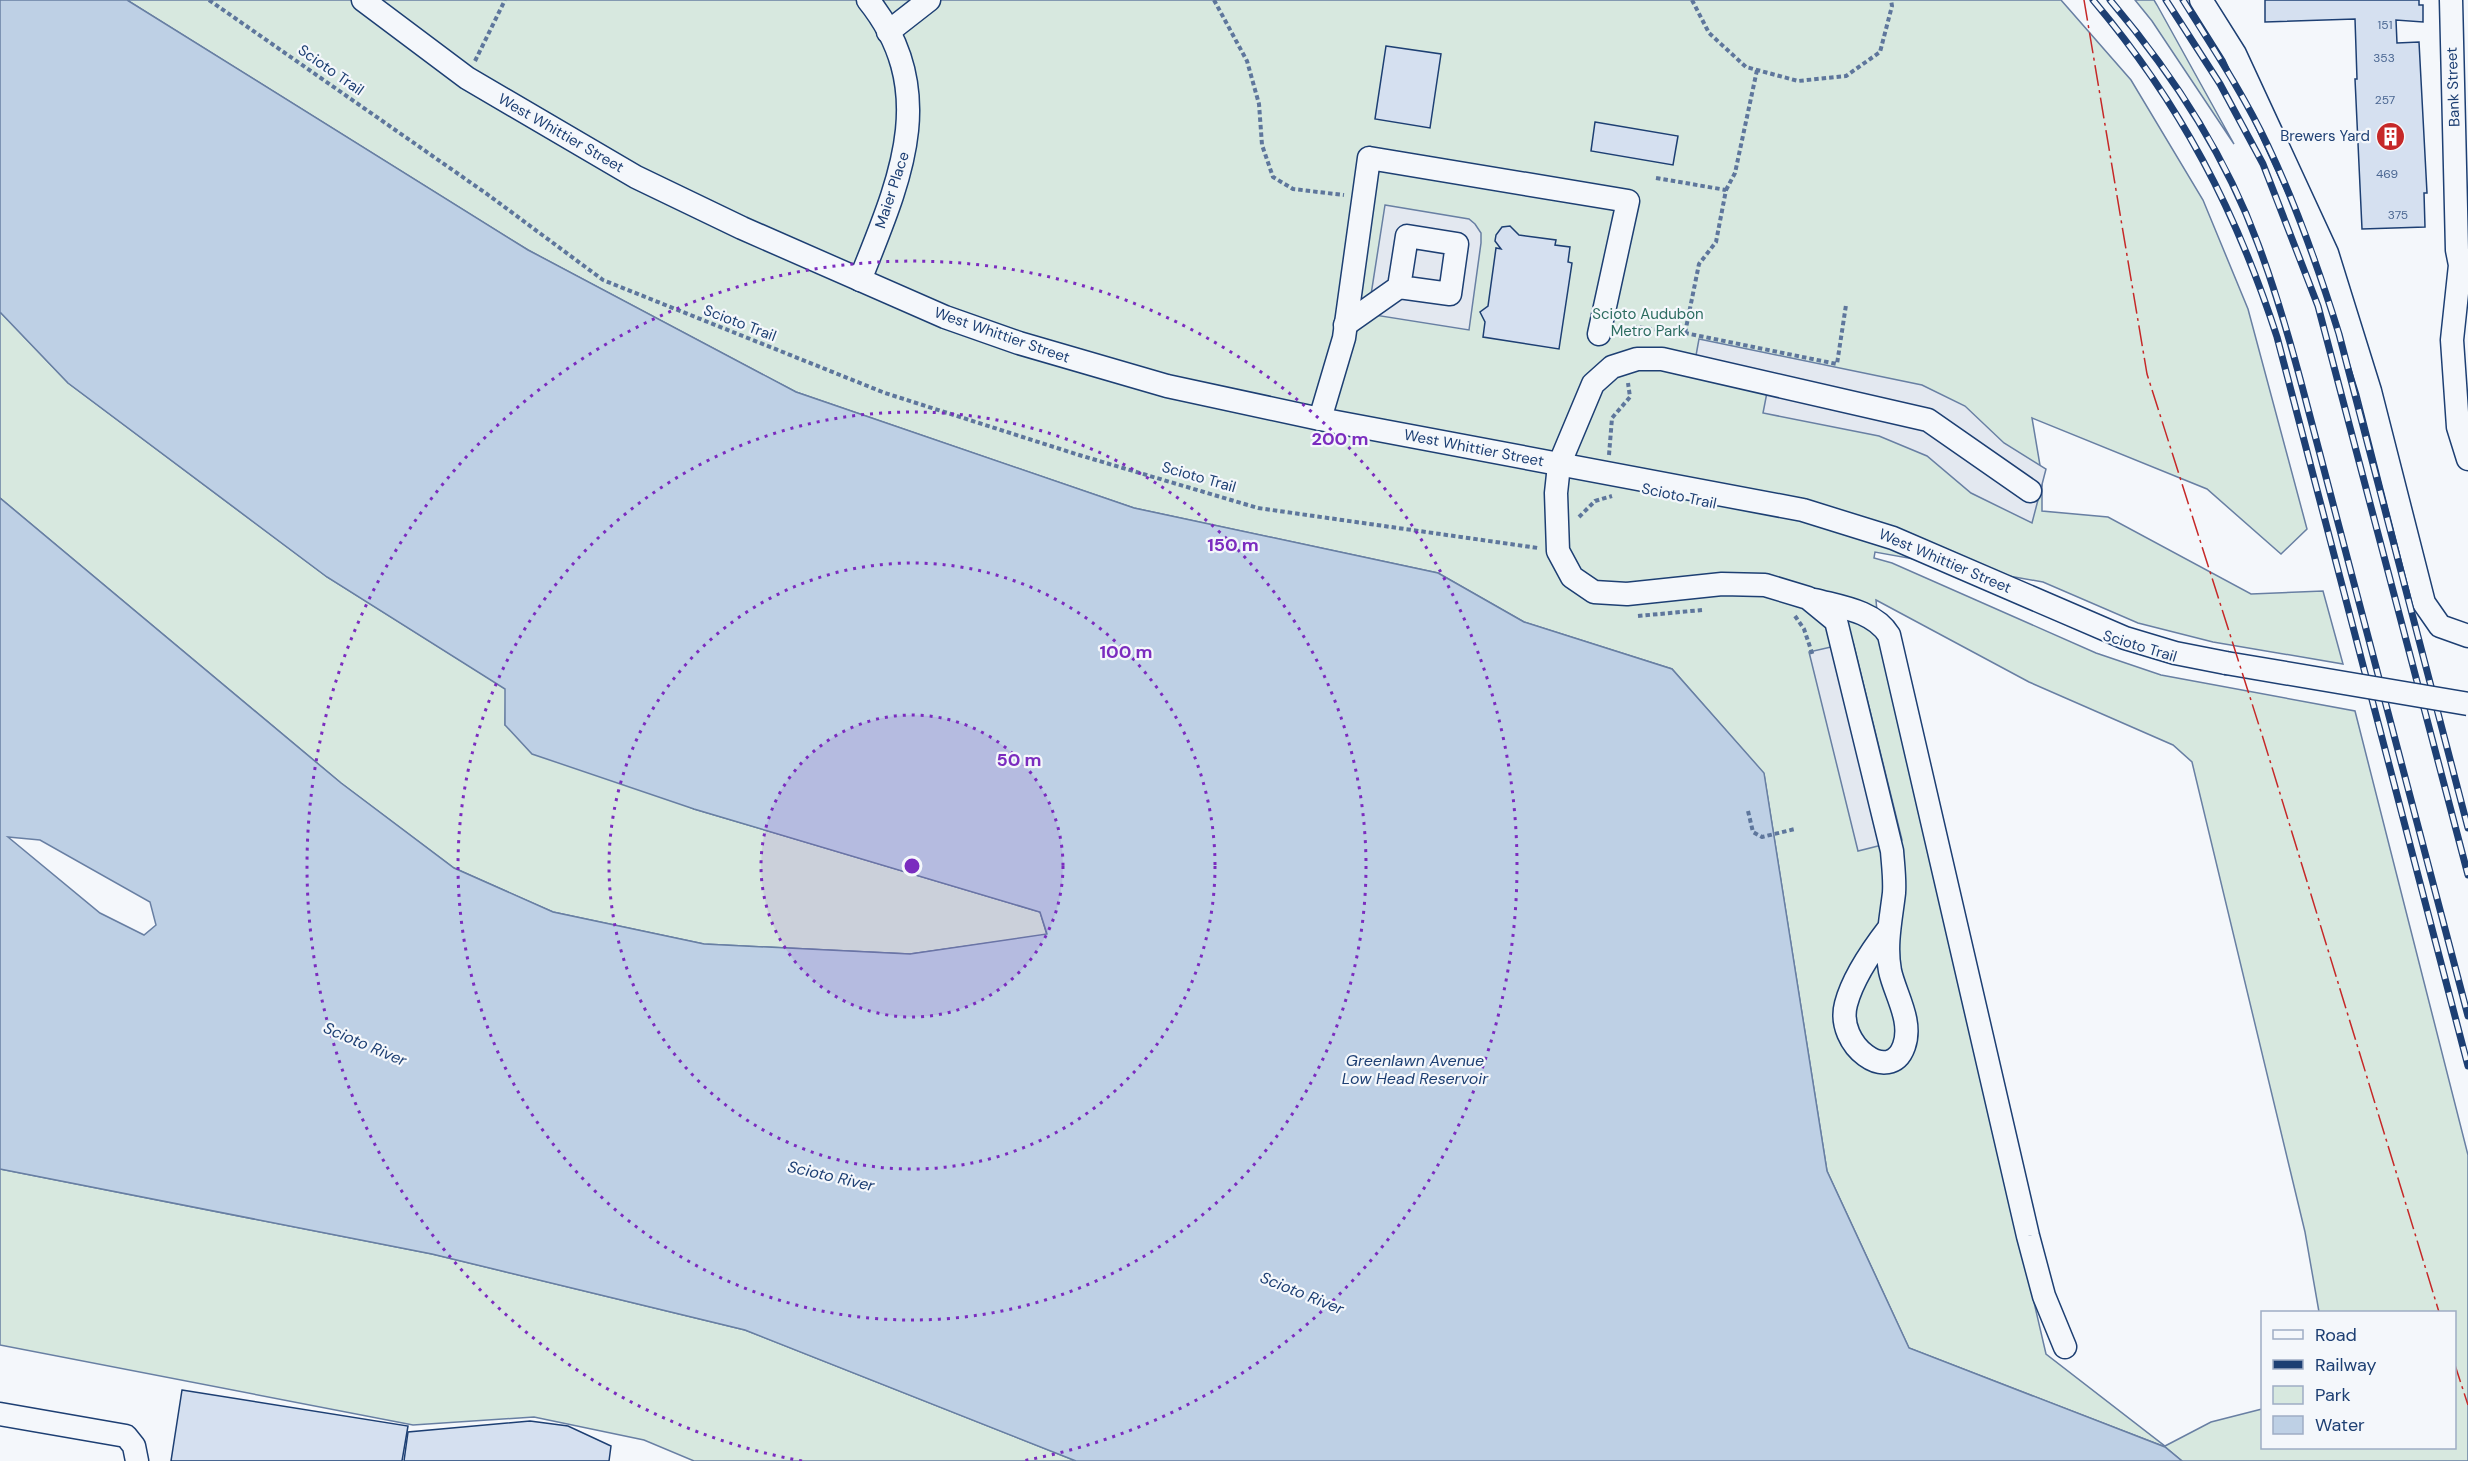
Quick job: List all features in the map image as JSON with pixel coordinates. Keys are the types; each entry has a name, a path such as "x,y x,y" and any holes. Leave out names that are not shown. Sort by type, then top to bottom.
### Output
{"street":[{"name":"West Whittier Street","path":"363,0 467,78 636,177 742,228 860,280 945,317 1019,344 1167,386 1320,419 1803,510 1849,522 1937,556 2125,638 2175,653 2468,704"},
{"name":"Maier Place","path":"860,280 896,186 908,133 907,83 888,32 868,0"},
{"path":"888,32 929,0"},
{"path":"2201,0 2235,54 2327,253 2370,392 2424,603 2440,626 2468,636"},
{"name":"Bank Street","path":"2451,0 2457,250 2464,266 2452,340 2458,427 2468,459"},
{"path":"1320,419 1345,325 1369,158 1628,201 1599,334"},
{"path":"1345,325 1399,287"},
{"path":"2030,491 1928,420 1662,359 1637,359 1612,366 1593,384 1559,465 1556,493 1558,551 1572,577 1594,592 1626,594 1722,584 1765,585 1873,618 1889,635 2028,1236 2044,1296 2065,1347"},
{"path":"1808,598 1836,621 1892,852 1894,891 1889,928 1890,970 1901,1002 1905,1039 1900,1054 1892,1060 1880,1061 1867,1058 1857,1051 1846,1024 1845,1005 1873,949 1889,928"},
{"path":"0,1414 126,1436 134,1446 137,1461"}],"path":[{"name":"Scioto Trail","path":"209,0 488,194 603,280 656,302 885,393 1079,455 1258,508 1558,551"},
{"path":"467,78 506,0"},
{"path":"1214,0 1247,61 1258,104 1262,145 1273,177 1293,189 1328,194 1363,195"},
{"path":"1692,0 1709,33 1746,67 1798,81 1846,76 1880,52 1892,6 1891,0"},
{"path":"1685,333 1699,264 1716,242 1726,190 1735,173 1757,70"},
{"path":"1656,178 1726,190"},
{"path":"1575,520 1595,501 1614,495"},
{"path":"1748,811 1753,832 1762,837 1795,829"}],"green space":[{"name":"Scioto Audubon Metro Park","path":"127,0 2061,0 2131,80 2203,200 2248,309 2307,529 2281,554 2207,489 2032,418 2042,477 2042,511 2108,517 2251,594 2323,591 2343,664 2213,642 2138,623 2043,582 1875,552 1874,558 1892,563 2096,653 2161,675 2355,711 2468,1155 2468,1461 2182,1461 2165,1447 1909,1348 1827,1171 1764,774 1672,669 1524,622 1438,573 1134,508 796,392 528,250","holes":["1876,600 2029,682 2173,745 2192,762 2305,1232 2319,1311 2456,1311 2456,1449 2261,1449 2261,1409 2211,1422 2165,1446 2046,1354 1879,635"]},
{"path":"2135,0 2154,0 2234,144 2152,21"},
{"path":"0,312 68,383 327,577 506,689 505,725 694,809 1040,912 1047,935 910,954 704,944 553,912 454,868 341,783 0,498"},
{"path":"0,1169 432,1254 745,1330 1076,1461 694,1461 644,1440 534,1417 413,1425 0,1345"}],"shaded area":[{"path":"1385,205 1469,219 1475,224 1481,233 1481,243 1469,330 1368,314"},
{"path":"1699,339 1922,385 1965,406 2004,443 2046,469 2032,523 1971,493 1927,456 1879,436 1763,413 1770,377 1695,361"},
{"path":"1853,642 1902,840 1858,851 1809,652"}],"water":[{"name":"Greenlawn Avenue Low Head Reservoir","path":"0,0 127,0 528,250 796,392 1134,508 1438,573 1524,622 1672,669 1764,773 1827,1171 1909,1348 2165,1447 2182,1461 1076,1461 745,1330 432,1254 0,1169 0,498 341,783 454,868 553,912 704,944 910,954 1047,934 1040,912 694,809 532,754 505,725 505,689 327,577 68,383 0,312","holes":["8,837 40,840 150,902 156,925 144,935 100,913"]}],"building":[{"name":"Brewers Yard","path":"2265,0 2419,0 2419,5 2423,5 2423,22 2396,20 2397,43 2419,42 2427,193 2424,193 2425,227 2362,229 2355,79 2357,79 2355,19 2265,22"},
{"path":"1386,46 1441,54 1430,128 1375,119"},
{"path":"1595,122 1678,136 1673,165 1591,151"},
{"path":"1510,226 1519,235 1556,240 1555,245 1570,247 1568,262 1572,263 1559,349 1483,337 1485,322 1480,312 1488,306 1496,248 1501,249 1495,241 1496,235 1502,227"},
{"path":"182,1390 408,1426 402,1461 171,1461"},
{"path":"530,1421 568,1426 611,1446 609,1461 404,1461 408,1432"}],"railway":[{"path":"2093,0 2153,78 2179,118 2224,202 2261,290 2277,337 2468,1066"},
{"path":"2110,0 2155,56 2213,146 2245,211 2265,264 2296,365 2468,1016"},
{"path":"2166,0 2220,84 2263,164 2318,306 2468,875"},
{"path":"2183,0 2259,127 2289,192 2315,262 2339,334 2468,828"}],"power":[{"path":"2084,0 2147,374 2263,738 2439,1311"},
{"path":"2456,1368 2468,1405"}],"place":[{"name":"Brewers Yard","path":"2391,136"}],"water label":[{"name":"Scioto River","path":"365,1044"},
{"name":"Scioto River","path":"831,1176"},
{"name":"Scioto River","path":"1302,1293"}]}
